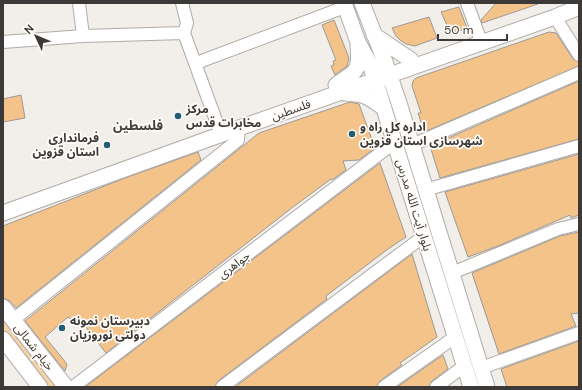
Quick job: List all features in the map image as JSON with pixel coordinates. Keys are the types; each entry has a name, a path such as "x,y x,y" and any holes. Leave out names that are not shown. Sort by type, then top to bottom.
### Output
{"main road":[{"name":"بلوار آیت الله مدرس","path":"362,3 374,35 381,76 384,108 471,387"},
{"name":"بلوار آیت الله مدرس","path":"347,4 358,42 370,64 381,76 399,103 487,387"},
{"path":"347,4 363,21 381,76 403,132 417,162"},
{"name":"فلسطین","path":"3,203 218,126 381,76 479,36 555,11 579,6"},
{"name":"فلسطین","path":"412,63 555,17 579,6"},
{"path":"374,35 412,63 404,83 399,103"},
{"path":"337,89 356,70 359,62 358,42"},
{"path":"337,89 368,96 384,108"},
{"name":"فلسطین","path":"3,213 239,128 337,89"},
{"path":"442,294 451,295 455,285"},
{"name":"خیام شمالی","path":"3,307 66,387"},
{"name":"خیام شمالی","path":"3,339 40,387"}],"street":[{"path":"78,3 82,36"},
{"path":"182,3 187,24 184,34 218,126"},
{"path":"467,3 479,36"},
{"path":"199,62 347,4"},
{"path":"555,17 579,55"},
{"path":"3,42 82,36 184,34"},
{"path":"412,144 579,73"},
{"path":"12,320 238,140 239,128"},
{"name":"جواهری","path":"73,387 395,142"},
{"path":"425,190 579,146"},
{"path":"455,285 558,229 579,224"},
{"path":"222,387 424,236"},
{"path":"481,368 579,333"},
{"path":"384,387 455,337"},
{"path":"436,387 464,366"}],"shaded area":[{"path":"3,307 66,387 40,387 3,339"}],"building":[{"path":"496,3 538,4 482,23 481,20"},
{"path":"459,7 467,28 451,34 441,12"},
{"path":"429,17 437,38 415,46 406,44 400,40 392,28"},
{"path":"334,20 349,58 347,66 335,75 331,66 334,65 333,61 336,60 322,25"},
{"path":"549,32 556,33 573,59 579,62 579,66 424,132 418,113 421,113 412,86 413,81 416,78"},
{"path":"579,81 579,139 440,178 430,146"},
{"path":"21,95 25,118 3,122 3,99"},
{"path":"350,102 359,104 375,148 359,160 343,161 346,170 332,180 331,179 293,207 106,353 79,318 73,322 68,317 45,337 67,364 65,371 25,321 259,133"},
{"path":"198,152 201,160 16,308 10,301 3,298 3,226 125,178"},
{"path":"579,154 579,215 571,218 570,215 498,246 468,257 445,192"},
{"path":"380,163 406,237 326,296 327,299 218,381 215,387 85,387"},
{"path":"579,232 579,313 571,314 576,326 499,354 472,273 560,236"},
{"path":"412,254 437,337 400,363 402,365 380,381 377,387 235,387"},
{"path":"579,341 579,387 507,387 501,369"},
{"path":"443,355 448,369 432,381 429,387 397,387"}],"place":[{"name":"مرکز مخابرات قدس","path":"178,116"},
{"name":"اداره کل راه و شهرسازی استان قزوین","path":"352,134"},
{"name":"فرمانداری استان قزوین","path":"107,145"},
{"name":"دبیرستان نمونه دولتی نوروزیان","path":"62,328"}],"district":[{"name":"فلسطین","path":"138,125"}]}
